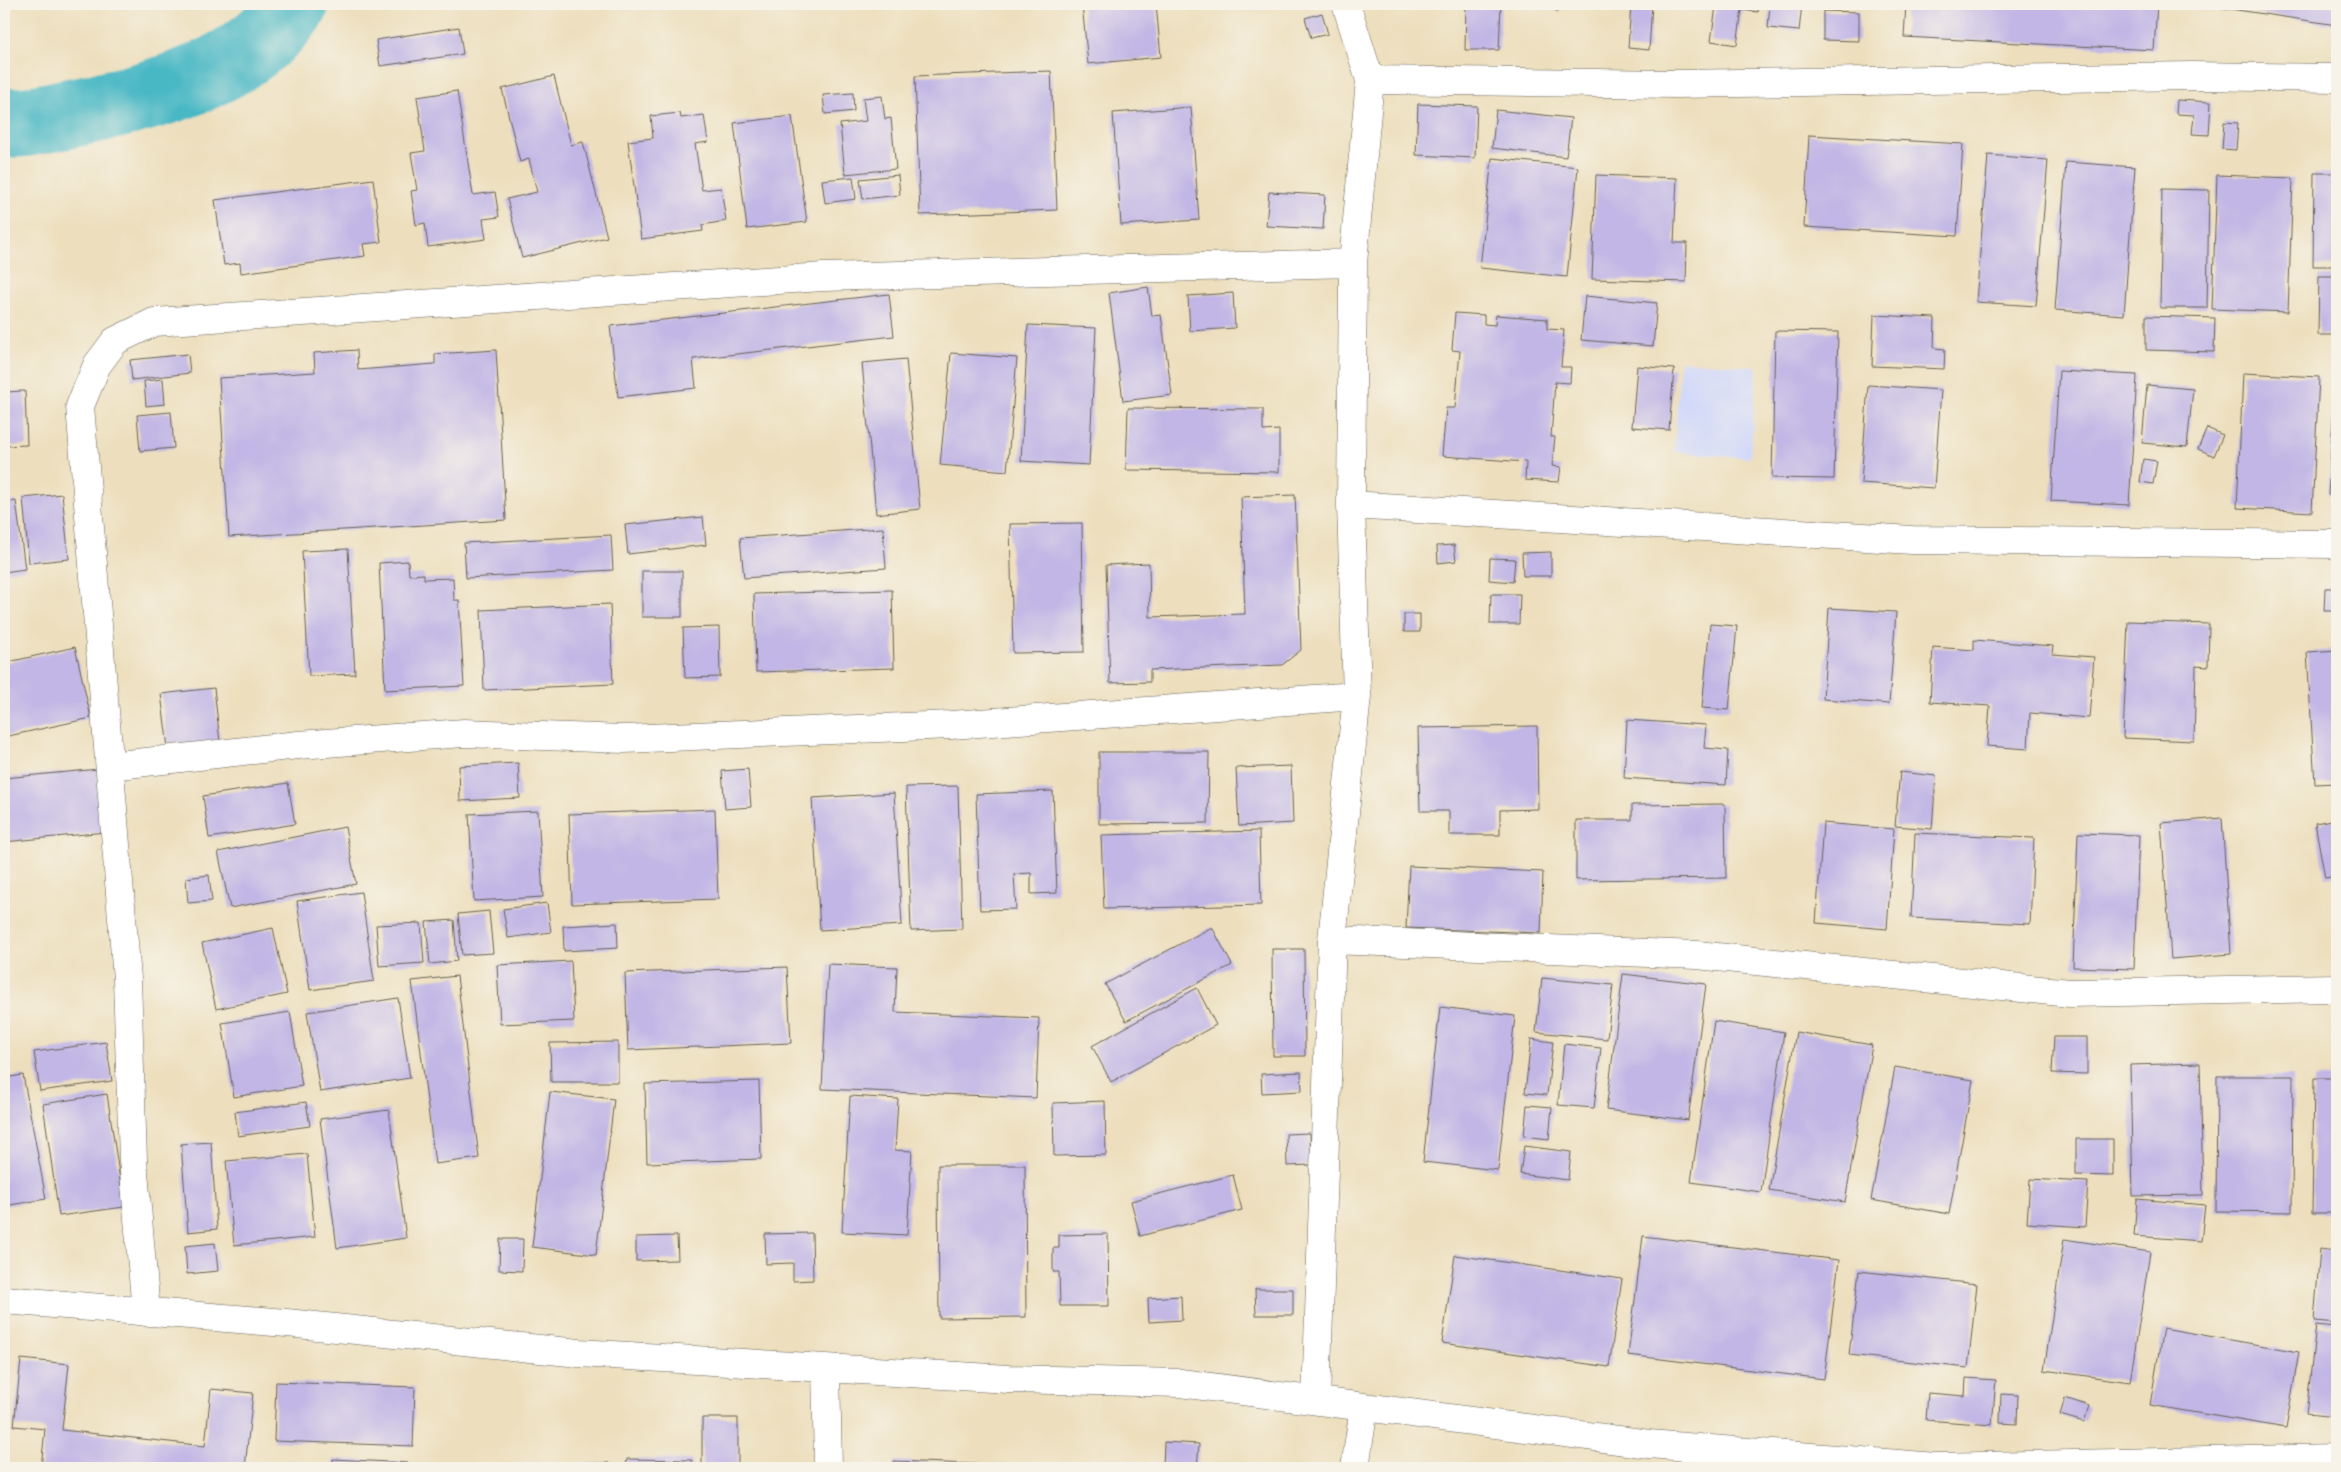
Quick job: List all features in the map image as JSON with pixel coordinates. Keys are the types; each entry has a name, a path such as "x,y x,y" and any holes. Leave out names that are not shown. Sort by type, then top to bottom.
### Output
{"street":[{"path":"1316,1400 1332,940 1357,696 1351,506 1353,263 1370,80 1346,4"},
{"path":"1370,80 1677,84 2192,76 2337,78"},
{"path":"146,1312 133,1160 127,979 80,406 96,365 115,341 154,322 823,277 1353,263"},
{"path":"1351,506 1912,540 2337,544"},
{"path":"110,766 298,745 464,733 624,739 664,738 951,725 1357,696"},
{"path":"1332,940 1697,955 2070,992 2337,988"},
{"path":"4,1300 288,1324 579,1353 1008,1379 1180,1383 1649,1444 1936,1467 2337,1458"},
{"path":"826,1368 828,1468"},
{"path":"1355,1468 1364,1407"}],"shaded area":[{"path":"1680,361 1757,367 1750,458 1674,452"}],"building":[{"path":"1082,4 1156,4 1161,57 1088,64"},
{"path":"1466,4 1501,4 1499,50 1465,50"},
{"path":"1548,4 1564,4 1558,12"},
{"path":"1631,4 1652,4 1649,50 1628,48"},
{"path":"1708,4 1759,4 1758,12 1742,10 1737,45 1711,41 1716,6"},
{"path":"1770,4 1802,4 1799,31 1768,28"},
{"path":"1906,4 2157,4 2154,50 1904,37"},
{"path":"2337,4 2337,25 2204,5"},
{"path":"1823,11 1859,12 1859,41 1823,40"},
{"path":"1322,13 1328,34 1311,38 1305,18"},
{"path":"459,27 463,54 380,66 376,40"},
{"path":"1051,71 1057,210 920,215 915,76"},
{"path":"554,76 571,145 583,142 607,237 522,258 507,199 537,192 529,159 520,162 502,89"},
{"path":"457,91 473,195 495,192 499,217 483,219 486,239 428,247 425,223 416,225 411,191 417,190 411,153 425,151 417,97"},
{"path":"853,93 854,111 825,114 823,95"},
{"path":"882,96 885,119 891,118 896,169 845,174 840,124 866,121 863,98"},
{"path":"2177,100 2211,102 2209,135 2192,134 2194,115 2176,114"},
{"path":"1418,104 1477,106 1475,158 1416,155"},
{"path":"1191,107 1199,220 1121,225 1113,113"},
{"path":"1496,110 1571,118 1566,157 1492,148"},
{"path":"680,113 681,118 704,115 708,142 695,144 702,190 721,188 726,221 702,225 703,231 641,239 628,141 653,138 651,116"},
{"path":"792,116 807,222 747,229 734,123"},
{"path":"2224,122 2238,123 2236,150 2222,149"},
{"path":"1809,135 1963,144 1957,236 1804,227"},
{"path":"1988,155 2048,160 2036,306 1976,302"},
{"path":"1492,158 1578,167 1567,277 1480,268"},
{"path":"2066,162 2135,167 2124,315 2055,310"},
{"path":"2314,173 2337,173 2337,266 2313,266"},
{"path":"898,175 900,195 863,199 860,179"},
{"path":"1596,175 1677,178 1674,243 1687,243 1686,282 1592,279"},
{"path":"2217,175 2293,178 2288,312 2212,309"},
{"path":"853,177 856,199 825,203 822,180"},
{"path":"373,179 381,242 363,244 365,256 241,273 240,263 224,265 215,200"},
{"path":"2162,189 2209,190 2207,308 2160,308"},
{"path":"1269,192 1325,195 1323,229 1266,226"},
{"path":"2319,276 2337,276 2337,335 2318,335"},
{"path":"1148,287 1152,316 1161,315 1172,395 1123,401 1109,293"},
{"path":"1233,293 1235,328 1190,331 1188,296"},
{"path":"889,294 894,336 693,359 696,388 618,397 610,326"},
{"path":"1585,296 1657,303 1653,346 1581,340"},
{"path":"1455,313 1484,315 1484,324 1495,325 1496,315 1547,319 1547,329 1564,330 1561,367 1571,367 1570,383 1555,382 1551,437 1555,437 1552,466 1561,467 1559,482 1525,480 1526,462 1442,456 1446,408 1455,408 1460,351 1452,350"},
{"path":"1874,315 1935,318 1934,348 1945,349 1944,369 1872,366"},
{"path":"2146,316 2215,318 2214,352 2146,350"},
{"path":"1028,325 1096,328 1089,465 1021,461"},
{"path":"1775,331 1838,332 1834,479 1772,478"},
{"path":"357,350 358,370 435,364 435,354 496,350 506,520 229,537 219,378 315,372 314,353"},
{"path":"951,353 1017,358 1007,471 940,465"},
{"path":"188,354 190,373 132,380 130,360"},
{"path":"906,359 920,509 876,514 862,363"},
{"path":"1637,366 1674,369 1669,430 1632,427"},
{"path":"2059,371 2137,375 2129,505 2051,501"},
{"path":"2243,373 2319,377 2312,512 2237,508"},
{"path":"2337,376 2337,496 2328,495"},
{"path":"163,379 165,404 146,406 144,381"},
{"path":"1868,385 1941,390 1934,488 1861,483"},
{"path":"2147,385 2193,389 2187,447 2142,443"},
{"path":"25,391 27,445 4,446 4,392"},
{"path":"1128,408 1263,409 1263,431 1279,430 1279,472 1126,470"},
{"path":"171,412 174,448 140,451 137,415"},
{"path":"2207,428 2223,435 2214,456 2198,449"},
{"path":"2143,459 2157,461 2153,484 2140,482"},
{"path":"62,494 69,559 29,563 23,498"},
{"path":"1295,495 1301,650 1282,665 1150,670 1150,682 1110,683 1106,565 1149,563 1150,617 1245,614 1241,497"},
{"path":"16,501 25,569 4,572 4,503"},
{"path":"703,517 706,545 628,554 625,525"},
{"path":"1082,523 1084,652 1013,653 1010,524"},
{"path":"883,528 886,568 744,578 740,538"},
{"path":"611,535 613,570 466,578 464,543"},
{"path":"1454,545 1456,561 1438,563 1437,546"},
{"path":"348,549 355,674 309,676 302,551"},
{"path":"1551,552 1551,576 1523,576 1522,553"},
{"path":"1490,558 1515,559 1513,582 1489,580"},
{"path":"408,561 409,575 424,574 424,579 453,578 454,600 459,600 464,686 385,690 379,563"},
{"path":"642,571 682,571 682,617 642,617"},
{"path":"2325,588 2337,588 2337,611 2324,611"},
{"path":"892,590 894,668 756,672 754,594"},
{"path":"1491,594 1520,594 1519,624 1490,624"},
{"path":"610,604 613,684 484,690 481,610"},
{"path":"1829,608 1896,612 1889,704 1823,699"},
{"path":"1404,614 1420,614 1420,632 1404,632"},
{"path":"2128,621 2209,624 2208,667 2196,666 2194,741 2123,738"},
{"path":"1710,624 1737,626 1729,710 1702,708"},
{"path":"719,627 720,677 685,678 683,628"},
{"path":"1974,640 2053,646 2052,654 2094,657 2089,718 2030,713 2028,749 1987,746 1990,706 1930,702 1933,647 1974,650"},
{"path":"75,647 91,718 4,737 4,663"},
{"path":"2337,650 2337,783 2315,784 2307,652"},
{"path":"214,688 220,742 168,748 161,694"},
{"path":"1627,720 1706,725 1704,748 1728,750 1726,785 1624,778"},
{"path":"1537,726 1538,809 1500,810 1500,835 1449,835 1449,811 1420,811 1418,728"},
{"path":"1099,752 1209,752 1208,823 1099,824"},
{"path":"518,763 520,798 460,801 459,766"},
{"path":"1291,766 1293,823 1239,826 1236,768"},
{"path":"99,769 106,832 4,842 4,778"},
{"path":"748,769 751,807 725,809 722,771"},
{"path":"1900,772 1936,776 1932,829 1895,826"},
{"path":"288,783 295,824 209,838 203,796"},
{"path":"958,786 962,929 911,931 906,787"},
{"path":"1053,791 1057,893 1031,894 1031,873 1014,874 1016,909 980,910 976,794"},
{"path":"894,793 902,925 820,930 812,798"},
{"path":"1725,804 1726,878 1576,880 1576,820 1632,820 1632,805"},
{"path":"715,809 718,899 572,904 569,814"},
{"path":"538,811 543,897 474,901 469,814"},
{"path":"2222,818 2231,954 2171,959 2161,823"},
{"path":"2337,819 2337,876 2325,878 2315,823"},
{"path":"1823,823 1894,829 1887,929 1816,923"},
{"path":"345,827 356,884 230,908 218,852"},
{"path":"1259,831 1261,905 1104,909 1101,835"},
{"path":"1915,833 2034,838 2030,924 1911,918"},
{"path":"2078,833 2139,835 2134,969 2073,967"},
{"path":"1409,866 1543,872 1541,933 1406,928"},
{"path":"209,875 212,901 188,903 186,878"},
{"path":"361,892 374,981 310,990 297,901"},
{"path":"547,903 551,932 508,938 503,909"},
{"path":"489,911 493,953 462,955 458,914"},
{"path":"454,920 457,961 430,964 426,922"},
{"path":"421,923 424,963 379,966 376,925"},
{"path":"617,923 618,948 564,951 563,926"},
{"path":"1212,927 1232,965 1126,1021 1105,984"},
{"path":"273,928 287,994 216,1009 202,943"},
{"path":"1272,949 1304,949 1305,1056 1273,1056"},
{"path":"571,961 574,1021 500,1024 497,965"},
{"path":"828,964 897,967 895,1012 1039,1018 1036,1098 822,1089"},
{"path":"787,967 791,1043 628,1050 625,973"},
{"path":"1623,974 1706,984 1688,1120 1606,1110"},
{"path":"457,976 479,1158 435,1164 412,981"},
{"path":"1542,978 1613,985 1607,1039 1536,1032"},
{"path":"1197,988 1216,1025 1111,1082 1092,1046"},
{"path":"398,998 410,1078 320,1092 307,1012"},
{"path":"1440,1007 1515,1016 1498,1170 1423,1162"},
{"path":"290,1012 302,1086 234,1097 222,1023"},
{"path":"1714,1021 1784,1032 1761,1192 1691,1182"},
{"path":"1796,1032 1872,1045 1845,1202 1769,1190"},
{"path":"2054,1037 2087,1037 2087,1074 2052,1073"},
{"path":"1531,1039 1553,1042 1547,1095 1525,1093"},
{"path":"106,1042 112,1081 40,1091 34,1052"},
{"path":"618,1042 618,1082 551,1082 550,1043"},
{"path":"1564,1044 1601,1048 1594,1108 1558,1105"},
{"path":"2200,1063 2203,1195 2133,1196 2130,1065"},
{"path":"1895,1067 1973,1080 1949,1214 1871,1200"},
{"path":"1301,1072 1302,1091 1262,1093 1261,1074"},
{"path":"23,1075 46,1199 4,1206 4,1078"},
{"path":"2217,1076 2293,1076 2292,1212 2216,1211"},
{"path":"2314,1078 2337,1078 2337,1213 2312,1213"},
{"path":"759,1081 761,1159 647,1163 645,1084"},
{"path":"550,1092 614,1099 596,1255 532,1247"},
{"path":"107,1094 124,1207 59,1216 43,1104"},
{"path":"850,1096 898,1099 895,1150 912,1151 907,1235 842,1232"},
{"path":"1105,1101 1106,1155 1054,1156 1053,1103"},
{"path":"306,1102 310,1126 238,1136 235,1112"},
{"path":"1527,1105 1552,1107 1549,1139 1524,1136"},
{"path":"389,1110 406,1238 337,1248 320,1119"},
{"path":"1310,1133 1311,1165 1287,1166 1286,1134"},
{"path":"2076,1139 2113,1139 2113,1176 2076,1175"},
{"path":"211,1142 217,1229 188,1232 181,1144"},
{"path":"1524,1146 1571,1152 1568,1180 1520,1174"},
{"path":"307,1154 315,1237 234,1245 226,1161"},
{"path":"938,1165 1025,1165 1026,1317 939,1318"},
{"path":"1233,1175 1242,1210 1140,1236 1131,1201"},
{"path":"2030,1179 2088,1182 2085,1227 2027,1223"},
{"path":"2137,1199 2205,1205 2201,1241 2134,1236"},
{"path":"812,1233 813,1280 793,1281 793,1263 766,1264 765,1234"},
{"path":"1108,1234 1109,1306 1060,1306 1059,1272 1053,1272 1053,1248 1059,1248 1059,1235"},
{"path":"677,1236 678,1260 636,1261 636,1237"},
{"path":"1643,1236 1839,1260 1824,1379 1628,1355"},
{"path":"500,1239 523,1239 522,1271 499,1270"},
{"path":"2064,1239 2150,1252 2130,1382 2044,1370"},
{"path":"215,1243 218,1271 187,1274 185,1246"},
{"path":"2320,1249 2337,1251 2337,1323 2314,1321"},
{"path":"1455,1255 1622,1279 1609,1367 1442,1343"},
{"path":"1859,1271 1977,1284 1968,1368 1849,1355"},
{"path":"1255,1289 1293,1289 1293,1315 1256,1315"},
{"path":"1181,1296 1182,1320 1149,1322 1148,1298"},
{"path":"2316,1325 2337,1327 2337,1417 2306,1414"},
{"path":"2163,1328 2299,1352 2286,1428 2150,1405"},
{"path":"21,1359 69,1364 62,1430 205,1446 211,1389 253,1393 245,1468 41,1468 45,1429 14,1426"},
{"path":"1966,1378 1996,1380 1992,1425 1926,1420 1928,1393 1965,1396"},
{"path":"276,1382 415,1387 413,1446 274,1441"},
{"path":"2001,1394 2018,1395 2017,1424 2000,1423"},
{"path":"2065,1398 2089,1406 2084,1422 2060,1415"},
{"path":"702,1418 738,1418 738,1468 702,1468"},
{"path":"1164,1442 1199,1444 1197,1468 1163,1468"},
{"path":"333,1459 408,1463 408,1468 333,1468"},
{"path":"627,1459 692,1460 692,1468 626,1468"},
{"path":"894,1461 1049,1467 1049,1468 893,1468"},
{"path":"609,1463 609,1468 555,1468 555,1464"}],"waterway":[{"path":"4,123 25,122 136,99 173,88 208,74 241,56 270,33 294,4"}]}
